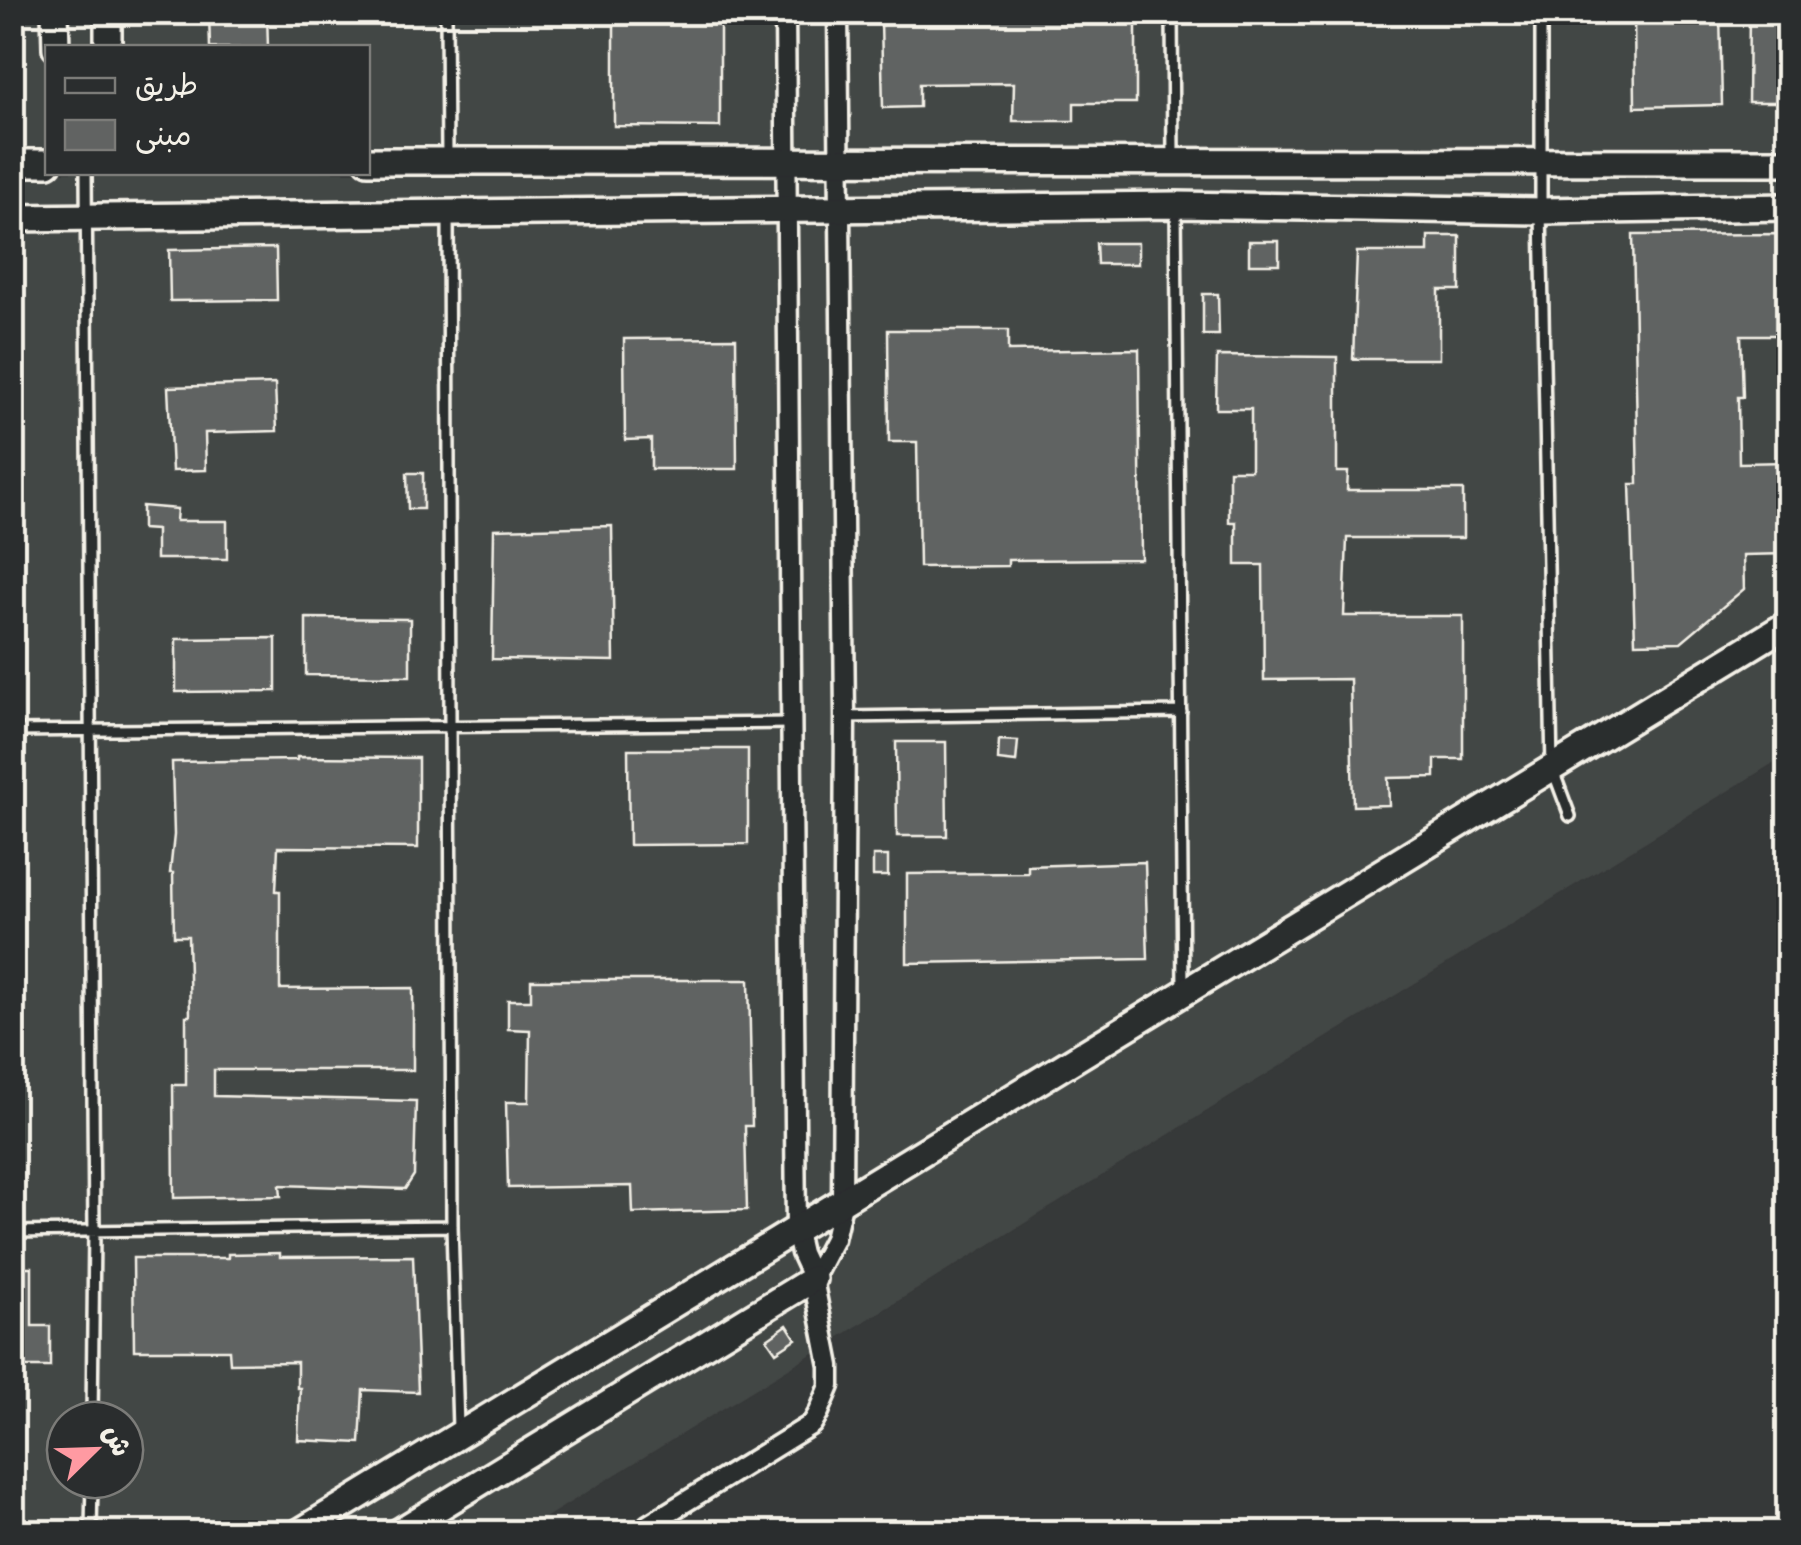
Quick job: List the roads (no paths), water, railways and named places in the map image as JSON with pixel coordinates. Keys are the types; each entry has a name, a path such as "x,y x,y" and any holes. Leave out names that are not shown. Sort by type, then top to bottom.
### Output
{"street":[{"path":"55,12 56,45"},
{"path":"108,12 108,45"},
{"path":"652,1532 648,1525 812,1424 830,1386 814,1278 801,1253 796,1231 785,12"},
{"path":"398,1532 814,1278 834,1239 842,1204 845,718 838,12"},
{"path":"370,161 1788,162"},
{"path":"12,163 45,163"},
{"path":"12,218 1176,205 1541,210 1788,207"},
{"path":"300,1532 1788,624"}],"lane":[{"path":"446,12 447,161"},
{"path":"1172,12 1173,163"},
{"path":"1541,12 1552,768 1570,816"},
{"path":"86,175 92,1400"},
{"path":"1176,205 1183,994"},
{"path":"448,213 452,1226 458,1436"},
{"path":"845,718 1181,712"},
{"path":"12,731 791,724"},
{"path":"12,1232 452,1226"},
{"path":"91,1532 92,1500"}]}
